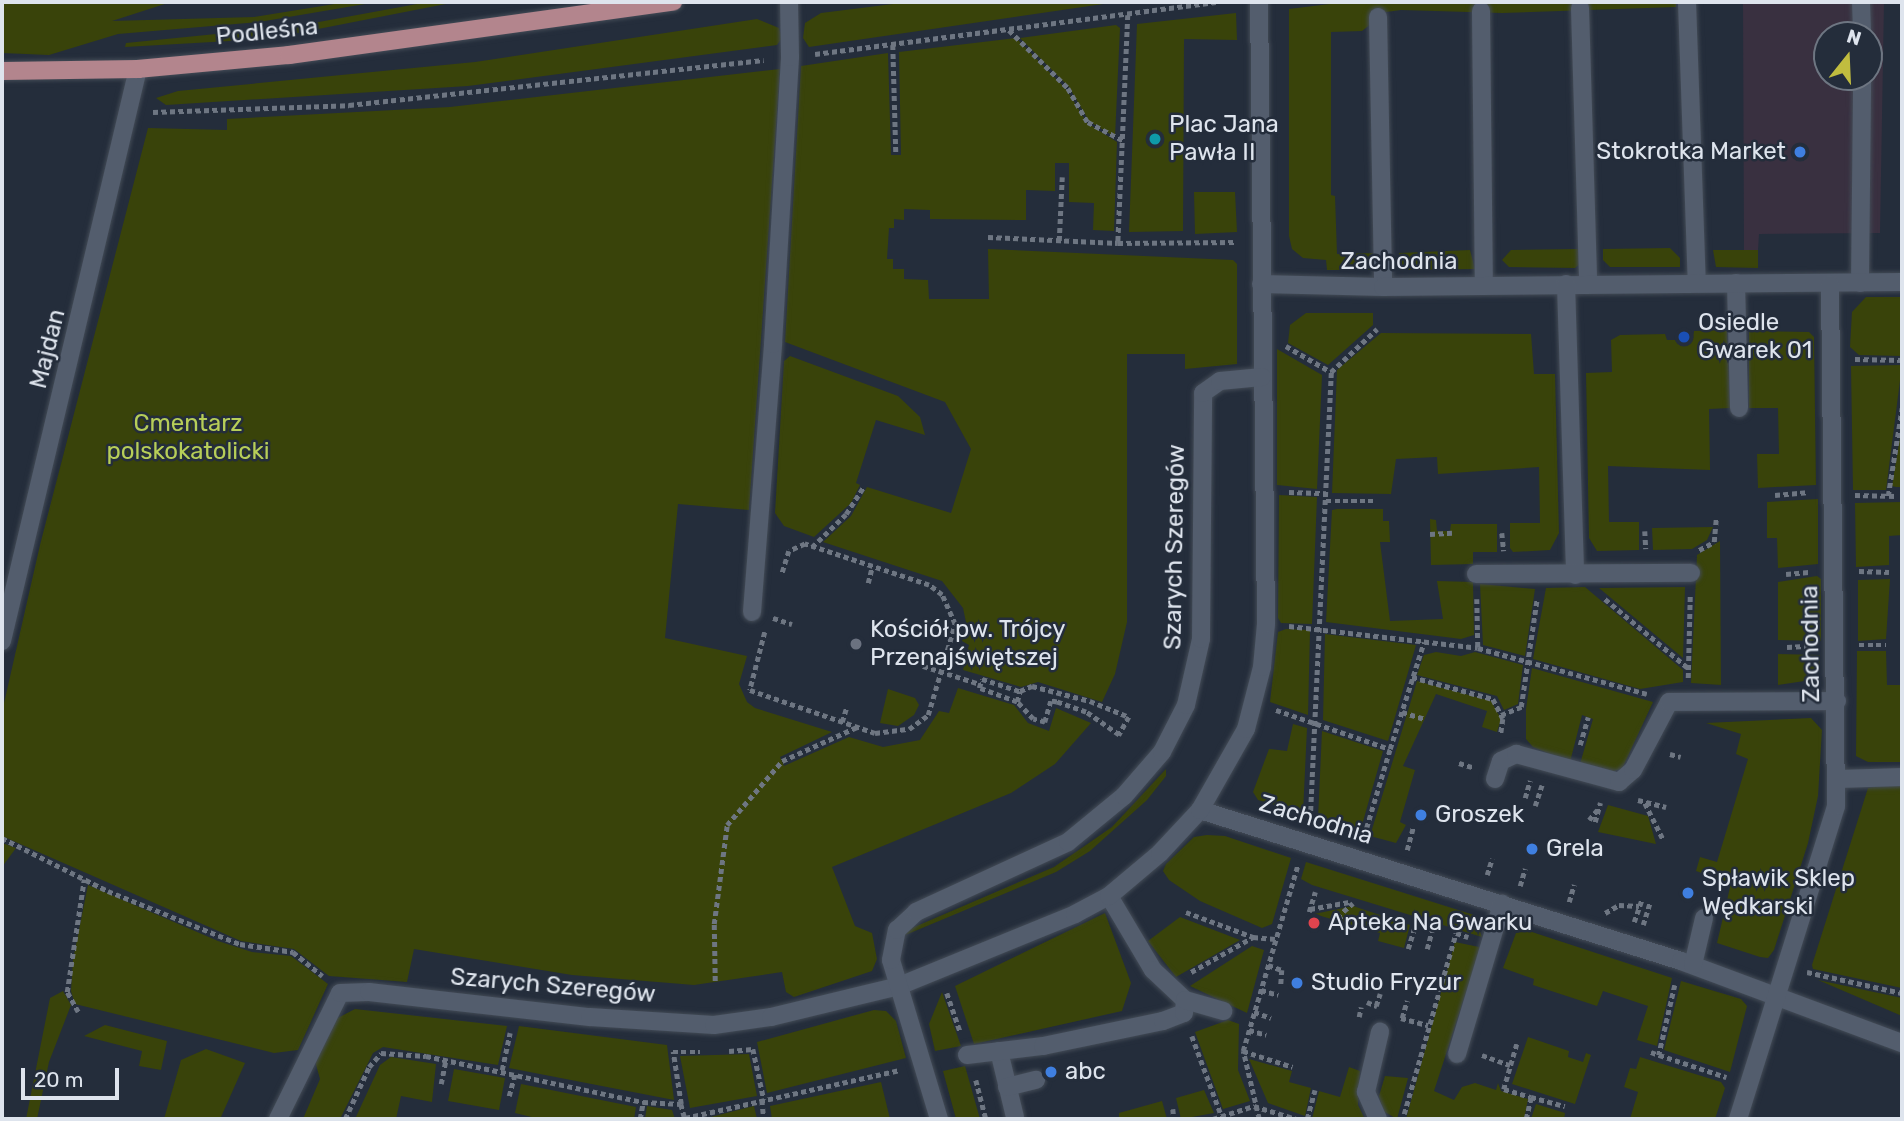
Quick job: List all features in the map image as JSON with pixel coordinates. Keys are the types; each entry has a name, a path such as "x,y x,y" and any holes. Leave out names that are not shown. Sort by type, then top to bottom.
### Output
{"main road":[{"name":"Podleśna","path":"2,71 138,69 289,55 673,2"}],"street":[{"path":"752,612 790,57 789,2"},
{"name":"Szarych Szeregów","path":"340,993 369,992 515,1009 714,1025 771,1017 899,986 1109,896 1160,853 1200,810 1232,759 1255,703 1266,624 1259,2"},
{"path":"1687,2 1697,283"},
{"path":"1861,2 1862,21"},
{"path":"1580,8 1588,284"},
{"path":"1482,11 1484,286"},
{"path":"1378,17 1383,287"},
{"name":"Majdan","path":"2,641 138,69"},
{"path":"1860,283 1862,91"},
{"name":"Zachodnia","path":"1261,284 1383,287 1902,282"},
{"path":"1737,283 1739,408"},
{"path":"1566,284 1575,575"},
{"name":"Zachodnia","path":"1738,1119 1815,882 1839,779 1830,284"},
{"name":"Szarych Szeregów","path":"899,986 892,949 903,922 1068,842 1124,796 1172,735 1196,676 1200,639 1203,393 1220,381 1262,377"},
{"path":"1476,574 1691,573"},
{"path":"1495,779 1501,761 1516,754 1619,782 1633,770 1669,702 1837,701"},
{"path":"1839,779 1902,777"},
{"name":"Zachodnia","path":"1200,810 1687,963 1777,994 1902,1043"},
{"path":"1109,896 1153,970 1169,985 1184,1006"},
{"path":"1457,1054 1502,904"},
{"path":"1687,963 1704,918"},
{"path":"899,986 939,1119"},
{"path":"278,1119 340,993"},
{"path":"967,1055 1100,1035 1184,1006 1223,1011"},
{"path":"1378,1119 1366,1092 1380,1032"},
{"path":"999,1051 1015,1117"},
{"path":"1007,1087 1035,1080"}],"path":[{"path":"148,112 362,104 893,45 1216,2"},
{"path":"1118,243 1128,15"},
{"path":"1009,30 1068,88 1088,122 1124,141"},
{"path":"893,45 896,155"},
{"path":"1059,241 1062,177"},
{"path":"988,237 1118,243 1241,242"},
{"path":"1308,830 1316,723 1331,372 1377,329"},
{"path":"1278,342 1331,372"},
{"path":"1846,359 1902,360"},
{"path":"1888,496 1902,408"},
{"path":"812,547 846,514 864,486"},
{"path":"1266,492 1326,493"},
{"path":"1775,495 1810,492"},
{"path":"1848,494 1896,496"},
{"path":"1326,501 1373,501"},
{"path":"1688,690 1692,554 1716,538 1717,517"},
{"path":"1645,531 1646,554"},
{"path":"1430,534 1452,533"},
{"path":"1502,533 1504,555"},
{"path":"773,604 750,690 857,727 893,733 919,723 928,715 955,624 950,604 929,585 812,547 794,546 781,578"},
{"path":"1633,554 1657,554"},
{"path":"1478,648 1476,556 1515,555"},
{"path":"867,583 872,567"},
{"path":"1850,571 1889,572"},
{"path":"1502,715 1521,707 1540,574"},
{"path":"1575,575 1687,668"},
{"path":"769,617 792,625"},
{"path":"1320,628 1478,648 1652,694"},
{"path":"1364,837 1424,641"},
{"path":"1851,645 1886,645"},
{"path":"1787,647 1812,646"},
{"path":"923,666 980,684"},
{"path":"1412,677 1493,699 1502,715 1498,745"},
{"path":"1051,701 1086,712 1119,735 1129,717 1055,690 1037,685 1020,691 982,679 979,688 1017,702 1030,717 1045,722 1051,701 1055,690"},
{"path":"1000,696 1004,685"},
{"path":"1017,702 1020,691"},
{"path":"842,722 846,709"},
{"path":"1272,709 1390,749"},
{"path":"1402,712 1425,719"},
{"path":"715,981 718,950 714,924 727,825 782,761 857,727"},
{"path":"1459,763 1476,768"},
{"path":"1525,799 1532,777"},
{"path":"1535,806 1543,781"},
{"path":"1592,821 1601,799"},
{"path":"1638,800 1666,807"},
{"path":"1645,803 1664,841"},
{"path":"1407,850 1413,827"},
{"path":"2,838 84,879 240,944 293,952 340,993"},
{"path":"1486,876 1492,859"},
{"path":"1519,887 1525,869"},
{"path":"1259,1119 1243,1051 1295,875"},
{"path":"78,1012 67,992 84,879"},
{"path":"1569,902 1574,885"},
{"path":"1315,892 1309,911 1351,902 1338,917 1349,924"},
{"path":"1634,923 1642,899"},
{"path":"1643,925 1650,902"},
{"path":"1605,914 1619,905 1639,906"},
{"path":"1186,912 1253,937 1275,939"},
{"path":"1408,949 1416,922"},
{"path":"1427,949 1433,927"},
{"path":"1402,1119 1427,1025 1456,933"},
{"path":"1169,985 1253,937"},
{"path":"1659,1055 1687,963"},
{"path":"1268,964 1282,970 1281,985"},
{"path":"1805,972 1902,993"},
{"path":"1261,990 1278,995"},
{"path":"1376,1006 1380,994"},
{"path":"1402,1018 1407,1002"},
{"path":"1184,1006 1222,1117"},
{"path":"502,1070 515,1009"},
{"path":"1254,1012 1271,1017"},
{"path":"1390,1015 1427,1025"},
{"path":"1249,1030 1266,1035"},
{"path":"1517,1044 1504,1089 1564,1107"},
{"path":"716,1053 753,1049 764,1119"},
{"path":"1243,1051 1293,1067"},
{"path":"705,1052 673,1052 685,1119 883,1074"},
{"path":"1651,1052 1734,1080"},
{"path":"345,1119 369,1067 381,1053 446,1059 643,1102 681,1104"},
{"path":"441,1083 446,1059"},
{"path":"509,1096 514,1073"},
{"path":"1307,1119 1315,1090"},
{"path":"1526,1119 1531,1097"},
{"path":"640,1119 643,1102"},
{"path":"1213,1119 1254,1106 1296,1119"},
{"path":"1172,1109 1174,1119"}],"shaded area":[{"path":"1743,2 1884,2 1883,60 1883,21 1813,21 1813,91 1882,91 1880,233 1759,234 1758,250 1744,250"}],"green space":[{"path":"2,2 171,2 112,21 254,17 347,2 377,2 259,22 118,34 49,55 2,53"},
{"path":"428,2 456,2 267,39 125,47 126,43 297,26"},
{"path":"909,2 1117,2 809,47 803,38 805,23 821,13"},
{"path":"1346,2 1676,2 1676,7 1502,13 1401,10 1386,12 1362,31 1331,32 1331,195 1335,196 1337,254 1377,253 1376,270 1327,270 1326,260 1303,258 1292,249 1289,236 1289,9"},
{"path":"1236,13 1237,40 1184,39 1183,231 1129,232 1137,24"},
{"path":"757,19 779,28 782,38 777,45 468,86 166,105 156,98 178,91 475,62"},
{"path":"1116,25 1120,28 1115,137 1089,121 1069,87 1020,38"},
{"path":"1016,38 1066,89 1087,123 1117,142 1114,231 1093,230 1094,203 1069,202 1069,163 1055,163 1055,191 1026,190 1026,220 930,219 930,210 904,209 904,220 894,219 894,228 889,228 887,259 893,259 893,269 904,269 904,279 928,280 929,299 989,299 988,249 1233,260 1237,264 1237,364 1185,369 1185,354 1127,354 1127,622 1115,674 1102,702 1038,682 1021,687 963,670 969,645 962,641 967,627 963,608 942,581 823,542 851,516 867,487 951,513 971,449 945,402 785,342 801,66 888,53 891,155 901,155 899,52"},
{"name":"Cmentarz polskokatolicki","path":"780,69 749,510 678,504 665,638 747,656 739,684 747,702 755,708 832,732 780,757 784,766 849,737 883,747 920,740 939,711 949,713 958,688 1014,705 1028,723 1049,731 1056,708 1091,723 1055,764 1011,793 832,867 855,926 872,933 877,959 872,971 794,997 786,992 782,972 694,985 572,975 414,949 407,982 329,976 294,949 241,941 2,836 2,712 40,545 148,128 227,130 227,119 450,107"},
{"path":"1194,192 1235,192 1237,232 1195,234"},
{"path":"1670,248 1680,258 1680,267 1610,267 1603,260 1603,249"},
{"path":"1580,249 1582,262 1575,268 1509,267 1502,260 1511,250"},
{"path":"1470,250 1475,269 1401,270 1397,266 1399,253"},
{"path":"1713,250 1758,250 1758,268 1716,267"},
{"path":"1866,297 1902,297 1902,356 1859,355 1850,347 1852,312"},
{"path":"1306,313 1373,313 1373,325 1328,365 1288,343 1290,325"},
{"path":"1727,330 1730,408 1709,409 1710,470 1608,466 1609,522 1639,522 1639,550 1597,551 1589,538 1586,373 1612,372 1611,340 1620,335 1665,334 1667,340 1693,340 1694,331"},
{"path":"1749,331 1809,332 1814,337 1816,485 1758,488 1757,454 1779,454 1778,408 1749,408"},
{"path":"1381,333 1531,334 1534,374 1555,374 1559,533 1550,550 1513,552 1510,548 1510,523 1540,523 1539,467 1438,474 1437,457 1396,459 1391,494 1332,493 1337,370"},
{"path":"1277,349 1322,375 1317,489 1277,485"},
{"path":"790,356 898,396 920,417 925,435 876,420 856,483 860,485 851,503 814,537 784,526 775,513 784,361"},
{"path":"1902,365 1886,490 1853,490 1851,366"},
{"path":"1902,425 1902,487 1896,487 1892,486"},
{"path":"1279,495 1317,497 1312,624 1281,623 1278,618"},
{"path":"1818,499 1818,564 1778,568 1777,538 1767,538 1767,502"},
{"path":"1902,502 1902,535 1889,536 1889,565 1856,567 1855,503"},
{"path":"1383,509 1383,521 1389,521 1390,542 1380,542 1390,621 1443,619 1437,581 1473,582 1474,635 1461,639 1326,622 1332,510"},
{"path":"1430,519 1436,520 1437,531 1450,531 1451,524 1497,524 1497,552 1473,552 1473,564 1431,565"},
{"path":"1713,527 1707,540 1692,549 1653,550 1652,528"},
{"path":"1720,541 1721,685 1691,683 1697,555"},
{"path":"1817,576 1821,579 1821,641 1778,640 1778,582"},
{"path":"1890,579 1886,639 1858,641 1858,580"},
{"path":"1480,584 1535,589 1525,656 1483,645"},
{"path":"1585,587 1683,670 1683,682 1640,689 1533,659 1546,588"},
{"path":"1685,587 1683,658 1599,588"},
{"path":"1286,629 1310,630 1308,715 1270,702 1278,632"},
{"path":"1325,634 1416,645 1388,741 1323,720"},
{"path":"1857,651 1886,651 1887,685 1902,685 1902,762 1868,762 1856,756"},
{"path":"1436,652 1461,656 1475,652 1523,665 1518,704 1504,710 1497,696 1417,675 1424,655"},
{"path":"1778,654 1820,655 1819,674 1811,680 1778,685"},
{"path":"1532,668 1653,702 1622,769 1609,772 1580,764 1593,719 1582,715 1570,762 1533,747 1526,739 1526,709"},
{"path":"1417,681 1491,701 1501,719 1497,732 1482,727 1487,711 1436,694 1403,766 1415,770 1400,822 1406,825 1396,843 1370,836"},
{"path":"888,689 915,698 919,705 914,715 898,726 880,723"},
{"path":"1811,718 1822,730 1818,796 1808,843 1774,950 1768,958 1760,957 1717,943 1731,883 1696,871 1700,857 1717,862 1748,759 1736,754 1741,734 1706,723"},
{"path":"1293,724 1307,728 1303,813 1258,800 1253,792 1269,749 1287,751"},
{"path":"1322,731 1383,751 1360,832 1318,819"},
{"path":"1166,769 1166,776 1147,800 1090,851 1056,872 903,936 905,931 1054,867 1112,827"},
{"path":"1902,785 1902,988 1813,969 1812,965 1868,788"},
{"path":"1608,805 1648,816 1656,844 1598,832"},
{"path":"1225,836 1291,858 1272,924 1262,928 1200,901 1169,880 1163,871 1166,864 1194,837"},
{"path":"2,843 16,848 2,867"},
{"path":"1306,862 1474,915 1482,937 1312,885 1301,879"},
{"path":"88,885 218,941 252,952 291,956 328,984 298,1050 274,1053 75,1004 71,991 73,960"},
{"path":"1353,906 1410,925 1404,948 1378,941 1380,933 1314,914"},
{"path":"1105,913 1131,983 1122,1011 974,1044 955,986"},
{"path":"1180,917 1240,940 1176,977 1148,941"},
{"path":"1529,931 1672,978 1657,1046 1637,1040 1648,1006 1603,991 1597,1006 1533,985 1534,979 1503,968 1516,933"},
{"path":"1455,942 1479,947 1479,952 1434,1091 1454,1100 1462,1087 1475,1083 1496,1090 1498,1083 1501,1091 1528,1099 1524,1119 1406,1119"},
{"path":"1252,946 1264,950 1247,1013 1190,986"},
{"path":"1818,980 1902,998 1902,1016"},
{"path":"1681,981 1741,999 1747,1006 1730,1072 1664,1050"},
{"path":"63,991 71,1005 49,1062 37,1119 26,1119 50,998"},
{"path":"942,992 961,1046 935,1051 929,1024"},
{"path":"355,1009 507,1026 498,1065 383,1047 373,1053 340,1119 303,1119 320,1079 315,1061 330,1022"},
{"path":"874,1010 886,1011 896,1021 906,1058 767,1093 757,1042"},
{"path":"1228,1020 1239,1024 1238,1070 1250,1101 1223,1109 1195,1032"},
{"path":"105,1025 167,1041 161,1070 139,1066 142,1051 84,1036"},
{"path":"519,1026 667,1045 674,1100 509,1068"},
{"path":"1528,1037 1569,1051 1568,1057 1583,1062 1586,1053 1591,1055 1575,1104 1512,1084"},
{"path":"206,1049 245,1063 221,1117 164,1119 181,1060"},
{"path":"749,1054 757,1096 690,1108 680,1056"},
{"path":"391,1057 436,1064 432,1102 401,1096 396,1119 355,1119 380,1065"},
{"path":"1640,1057 1721,1082 1725,1088 1715,1119 1630,1119 1638,1092 1624,1087 1630,1068 1636,1069"},
{"path":"1249,1059 1292,1071 1289,1082 1311,1088 1305,1116 1268,1103"},
{"path":"965,1066 980,1119 956,1119 943,1071"},
{"path":"1349,1067 1360,1071 1358,1105 1365,1119 1312,1119 1319,1091 1340,1097"},
{"path":"454,1069 505,1078 499,1110 448,1101"},
{"path":"1385,1076 1408,1078 1397,1119 1383,1111 1379,1096"},
{"path":"881,1082 890,1119 772,1119 770,1106"},
{"path":"521,1084 636,1107 634,1119 540,1119 515,1113"},
{"path":"1204,1090 1214,1113 1181,1119 1176,1098"},
{"path":"1162,1101 1167,1119 1119,1119 1119,1113"},
{"path":"1536,1104 1565,1113 1564,1119 1531,1119"},
{"path":"647,1106 672,1110 675,1119 645,1119"},
{"path":"754,1106 757,1119 703,1119"}],"place":[{"name":"Plac Jana Pawła II","path":"1155,139"},
{"name":"Stokrotka Market","path":"1800,152"},
{"name":"Osiedle Gwarek 01","path":"1684,337"},
{"name":"Kościół pw. Trójcy Przenajświętszej","path":"856,644"},
{"name":"Groszek","path":"1421,815"},
{"name":"Grela","path":"1532,849"},
{"name":"Spławik Sklep Wędkarski","path":"1688,893"},
{"name":"Apteka Na Gwarku","path":"1314,923"},
{"name":"Studio Fryzur","path":"1297,983"},
{"name":"abc","path":"1051,1072"}]}
